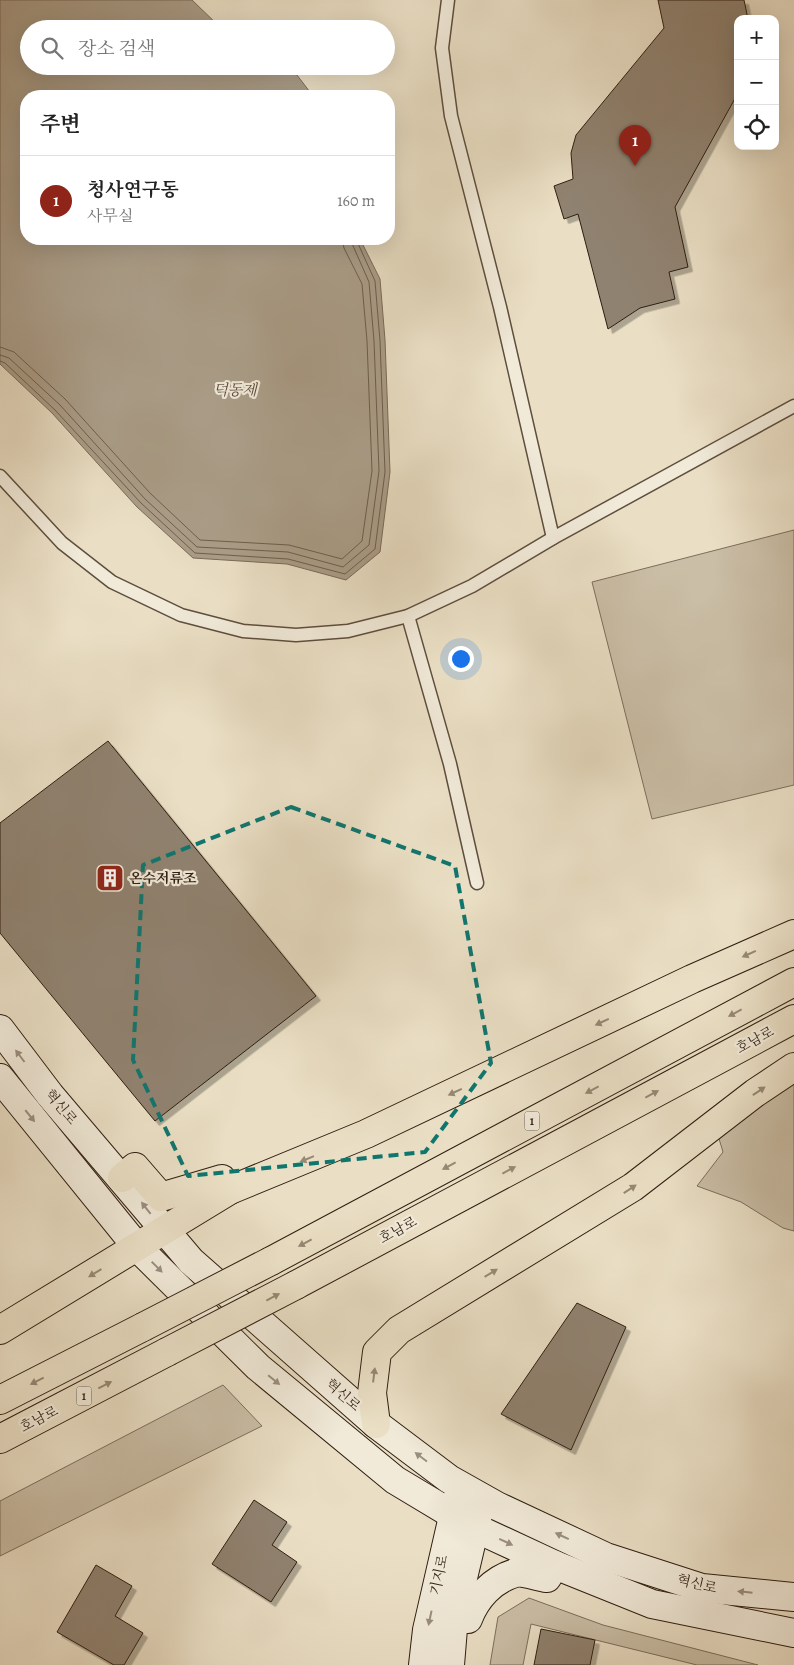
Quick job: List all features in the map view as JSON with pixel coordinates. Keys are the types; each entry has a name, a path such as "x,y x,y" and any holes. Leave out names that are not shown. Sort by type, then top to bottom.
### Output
{"highway":[{"path":"0,1330 230,1190 366,1134 692,979 794,934"},
{"name":"1","path":"0,1400 271,1261 794,982"},
{"name":"호남로","path":"0,1439 296,1285 794,1019"},
{"path":"376,1424 372,1394 377,1352 399,1330 633,1187 755,1093 794,1067"},
{"path":"122,1178 135,1167 161,1197 222,1179 230,1190"}],"main road":[{"name":"혁신로","path":"0,1029 50,1095 122,1178 162,1230 191,1261 376,1424 471,1491 606,1557 702,1588 794,1597"},
{"name":"혁신로","path":"0,1078 137,1248 258,1367 395,1480 464,1521 555,1565 652,1604 794,1633"},
{"name":"기지로","path":"450,1665 464,1521 471,1491"},
{"path":"418,1493 437,1530 441,1565"},
{"name":"기지로","path":"423,1665 441,1565 464,1521"},
{"path":"454,1616 468,1619 473,1605 486,1589 516,1573 547,1578 555,1565"}],"lane":[{"path":"448,0 442,48 452,116 500,307 553,538"},
{"path":"0,476 62,544 112,582 181,615 243,631 296,635 348,631 408,616 472,586 553,538 794,406"},
{"path":"408,616 450,764 477,883"}],"highlighted area":[{"path":"291,807 455,866 491,1063 425,1152 188,1176 133,1060 143,865"}],"shaded area":[{"path":"794,530 794,785 652,819 592,582"},
{"path":"794,1077 794,1231 783,1228 741,1202 697,1186 723,1152 717,1132"},
{"path":"223,1385 262,1426 0,1556 0,1501"},
{"path":"529,1598 603,1625 758,1665 697,1665 531,1624 523,1665 490,1665 498,1617"}],"water":[{"name":"덕동제","path":"0,0 192,0 213,20 20,20 20,75 297,75 308,90 20,90 20,245 363,245 380,279 385,340 390,472 380,552 346,580 287,564 193,558 137,507 52,413 0,364"}],"building":[{"path":"658,0 744,0 747,15 734,15 734,100 675,207 688,267 669,272 675,299 640,308 608,329 578,214 564,219 554,186 573,179 571,153 576,135 664,28"},
{"name":"온수저류조","path":"108,741 316,996 155,1121 0,933 0,823"},
{"path":"577,1303 626,1327 571,1450 501,1414"},
{"path":"254,1500 287,1522 272,1545 297,1562 271,1602 212,1564"},
{"path":"96,1565 132,1586 115,1616 143,1633 124,1665 114,1665 57,1632"},
{"path":"541,1629 595,1640 590,1665 534,1665"}],"place":[{"name":"청사연구동","path":"635,166"},
{"name":"온수저류조","path":"110,878"}]}
